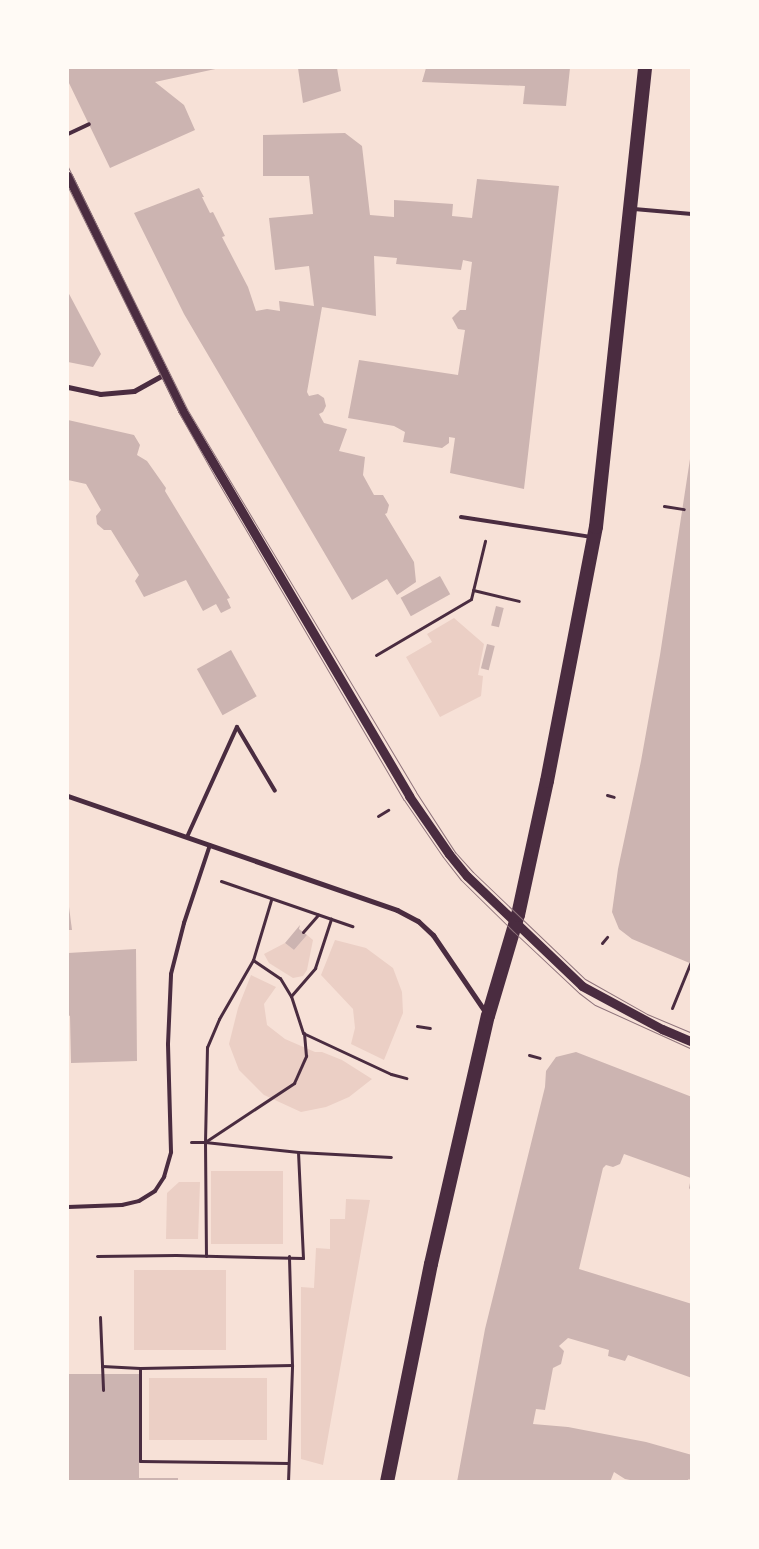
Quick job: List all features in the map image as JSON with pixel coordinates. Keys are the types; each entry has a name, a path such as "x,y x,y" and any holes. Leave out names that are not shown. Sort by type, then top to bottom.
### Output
{"highway":[{"path":"387,1482 431,1264 488,1016 516,924 547,781 594,537 632,208 646,68"}],"street":[{"path":"68,176 182,410 409,796 455,861 516,924 582,986 662,1029 692,1042"},
{"path":"68,387 100,394 134,391 165,374"},
{"path":"68,796 397,910 418,921 433,935 488,1016"}],"lane":[{"path":"68,134 89,124"},
{"path":"632,208 692,214"},
{"path":"461,517 594,537"},
{"path":"187,837 236,727 275,791"},
{"path":"68,1207 122,1205 139,1201 155,1191 164,1177 171,1143 168,1044 171,974 210,845"}],"path":[{"path":"664,506 684,509"},
{"path":"376,655 471,599 489,521"},
{"path":"473,590 520,601"},
{"path":"606,795 614,797"},
{"path":"378,816 388,810"},
{"path":"200,873 271,900 352,926"},
{"path":"206,1256 205,1142 207,1047 219,1019 253,960 271,900"},
{"path":"303,932 318,915"},
{"path":"291,996 315,968 331,919"},
{"path":"602,943 608,937"},
{"path":"205,1142 294,1082 306,1056 304,1033 291,996 280,978 253,960"},
{"path":"662,1029 690,964"},
{"path":"417,1026 430,1028"},
{"path":"304,1033 385,1072 406,1078"},
{"path":"529,1055 540,1058"},
{"path":"171,1143 205,1142 298,1152 391,1157"},
{"path":"98,1256 289,1256 303,1258 298,1152"},
{"path":"288,1482 292,1365 289,1256"},
{"path":"100,1317 103,1390"},
{"path":"102,1366 140,1368 292,1365"},
{"path":"140,1368 140,1461 288,1463"}],"shaded area":[{"path":"454,618 484,644 478,675 483,676 481,696 440,717 406,657 432,642 427,634"},
{"path":"307,935 313,940 307,970 303,976 293,978 269,963 264,954 285,943 294,950"},
{"path":"335,940 366,948 393,968 402,992 403,1013 384,1060 351,1044 355,1028 353,1009 321,975"},
{"path":"251,975 276,987 264,1004 267,1025 285,1039 315,1052 322,1052 342,1060 372,1079 349,1097 326,1107 301,1112 264,1095 239,1070 229,1044 238,1008"},
{"path":"211,1171 283,1171 283,1244 211,1244"},
{"path":"179,1182 200,1182 198,1239 166,1239 167,1193"},
{"path":"346,1199 370,1200 323,1465 301,1459 301,1287 314,1288 316,1248 330,1249 330,1219 345,1219"},
{"path":"134,1270 226,1270 226,1350 134,1350"},
{"path":"149,1378 267,1378 267,1440 149,1440"}],"building":[{"path":"68,68 220,68 155,82 184,105 195,130 110,168 68,81"},
{"path":"298,68 337,68 341,91 303,103"},
{"path":"426,68 570,68 566,106 523,104 525,86 422,82"},
{"path":"345,133 362,146 370,215 394,217 394,200 453,204 452,216 472,218 477,179 559,186 524,489 450,473 455,438 449,437 449,443 442,448 403,442 405,432 394,426 348,418 359,360 458,375 465,330 458,329 452,318 460,310 466,310 472,262 463,260 461,270 396,264 397,258 374,256 376,316 322,307 307,392 309,396 318,394 324,398 326,406 323,412 319,414 324,423 347,429 339,451 365,457 363,475 374,495 383,495 389,505 385,514 414,562 416,582 397,595 387,579 352,600 184,314 134,213 199,188 210,213 213,212 225,236 222,237 248,287 256,311 267,309 280,311 279,301 314,306 309,266 275,270 269,218 313,214 309,176 263,176 263,135"},
{"path":"68,292 101,354 93,367 68,362"},
{"path":"68,420 134,435 140,445 137,455 147,461 166,488 165,491 230,598 227,599 231,608 221,613 216,604 203,611 186,580 144,597 135,581 139,575 111,530 104,530 97,524 96,516 101,510 86,484 68,480"},
{"path":"690,459 692,459 692,964 632,939 619,929 612,912 618,869 641,761 660,655"},
{"path":"440,576 450,594 411,616 401,598"},
{"path":"496,606 504,608 499,627 491,625"},
{"path":"487,644 495,646 489,670 481,668"},
{"path":"231,650 257,696 223,715 197,669"},
{"path":"69,907 72,930 68,930"},
{"path":"300,925 299,929 307,935 294,950 285,943"},
{"path":"136,949 137,1061 71,1063 70,1016 68,1015 68,953"},
{"path":"576,1052 692,1097 692,1192 689,1188 691,1178 624,1154 620,1164 613,1167 606,1165 603,1168 579,1269 692,1304 692,1378 628,1355 625,1361 608,1356 609,1350 568,1338 559,1346 564,1351 561,1364 553,1368 545,1410 536,1409 533,1424 568,1427 646,1442 692,1455 692,1481 689,1479 685,1482 640,1482 625,1479 614,1472 610,1482 457,1482 485,1329 545,1087 546,1071 556,1057"},
{"path":"69,1374 139,1374 139,1478 178,1478 178,1482 68,1482"}],"tram line":[{"path":"68,167 187,409 416,792 455,852 473,872 585,979 647,1014 692,1033"},
{"path":"68,187 178,411 404,800 443,857 461,880 579,993 595,1005 692,1049"}]}
